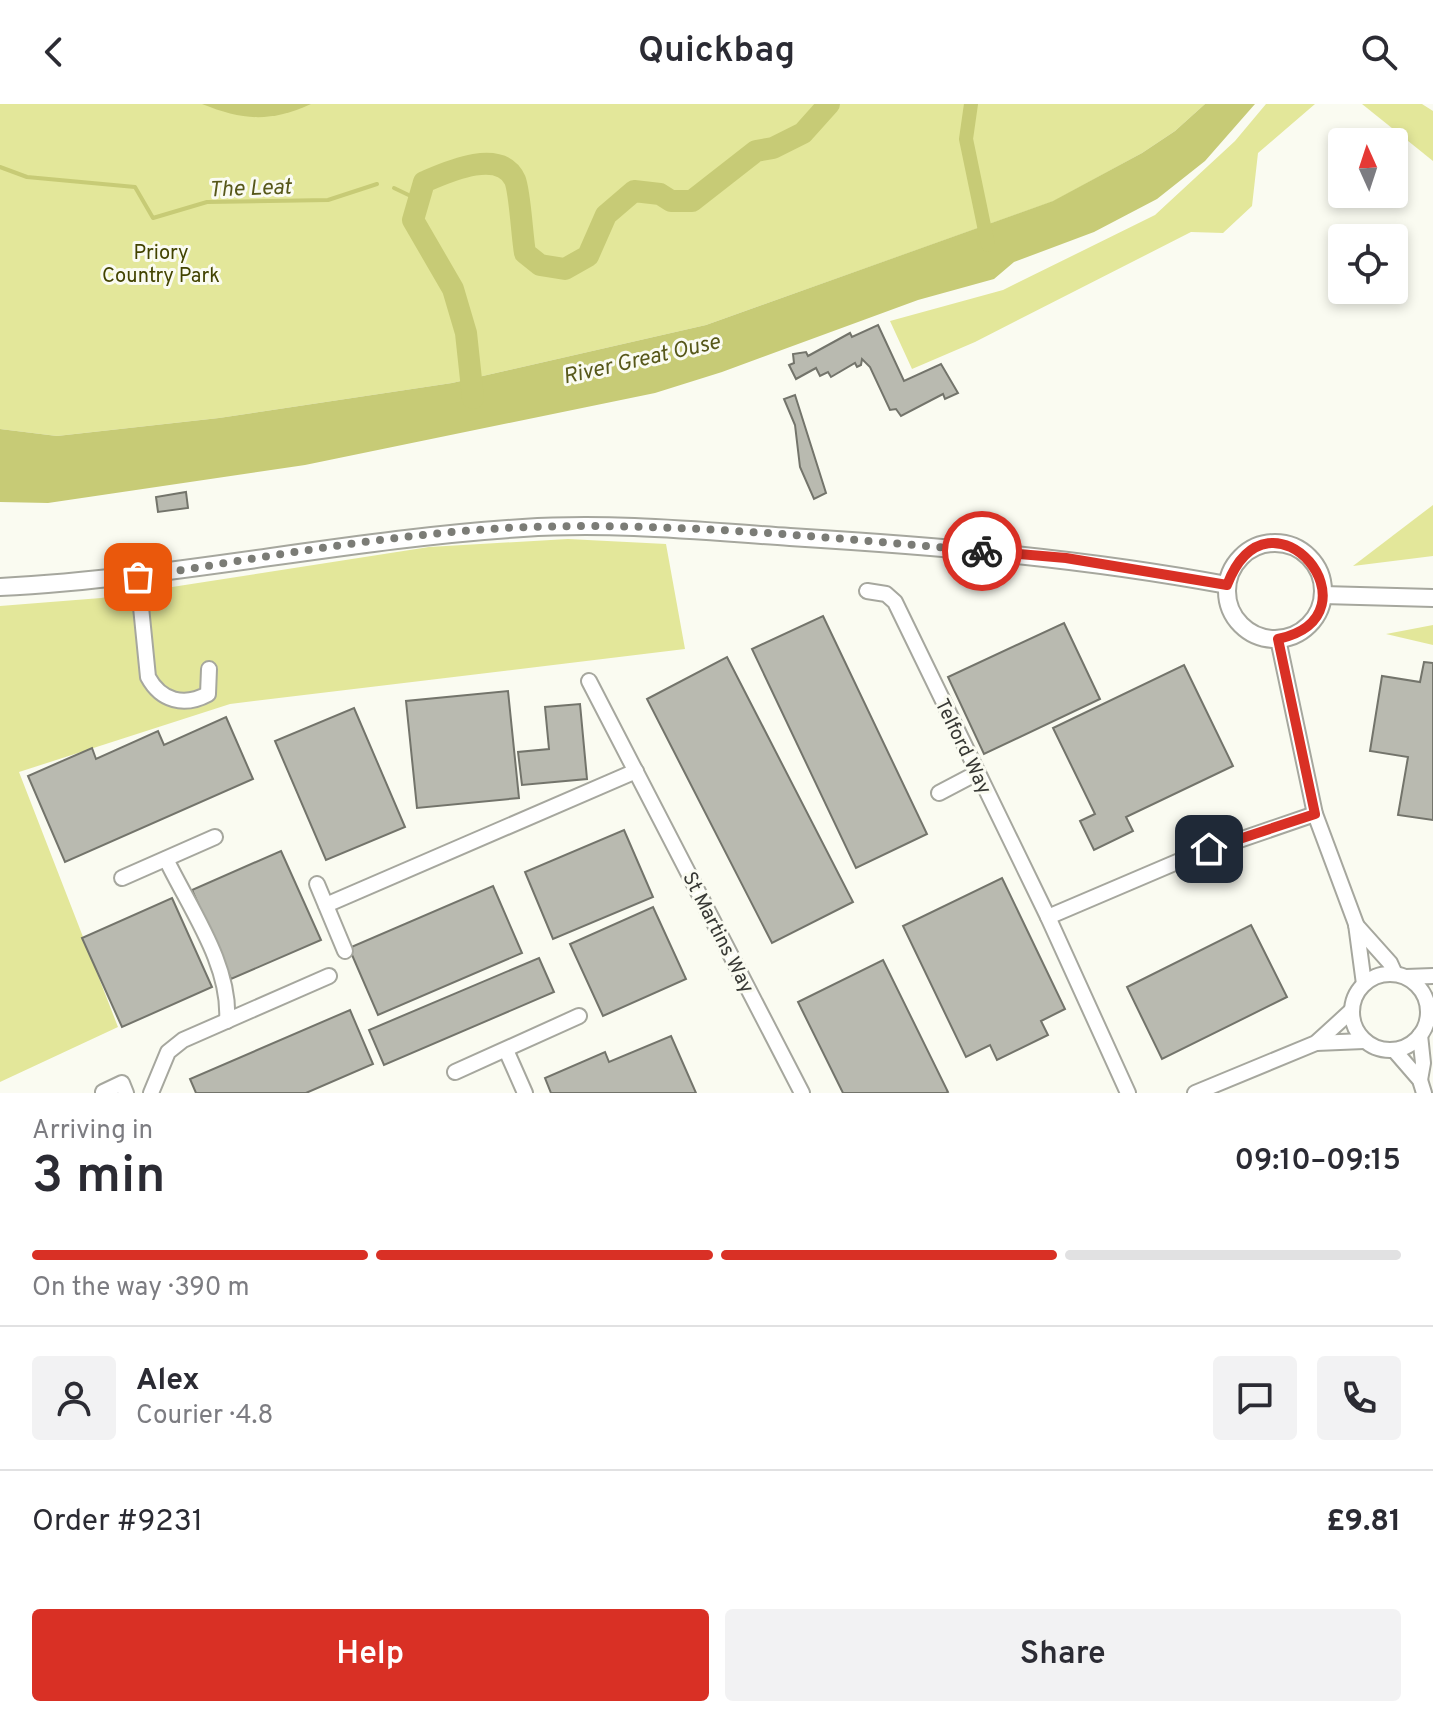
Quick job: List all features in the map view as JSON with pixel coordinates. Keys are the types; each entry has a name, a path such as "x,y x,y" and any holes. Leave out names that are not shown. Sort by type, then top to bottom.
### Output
{"main road":[{"path":"0,587 138,577 425,536 526,527 628,526 1066,558 1227,585"},
{"path":"1274,543 1298,549 1312,561 1321,577 1323,595 1318,612 1309,626 1278,639 1259,637 1243,628 1229,608 1227,585 1235,563 1252,548 1274,543"},
{"path":"1323,595 1433,598"}],"street":[{"path":"138,577 148,677 155,690 167,698 199,699 208,694 209,669"},
{"name":"Telford Way","path":"867,591 886,594 895,602 1048,917 1128,1093"},
{"path":"1195,1093 1316,1043 1351,1011 1364,984 1356,924 1315,814 1278,639"},
{"name":"St Martins Way","path":"589,681 802,1093"},
{"path":"326,905 636,771"},
{"path":"939,793 977,773"},
{"path":"1048,917 1184,859 1315,814"},
{"path":"122,878 215,837"},
{"path":"166,859 223,976 228,998 227,1021"},
{"path":"317,884 345,951"},
{"path":"1316,1043 1364,1041 1378,1049 1411,1047 1430,1017 1423,994 1400,976 1356,924"},
{"path":"151,1093 168,1052 183,1040 329,976"},
{"path":"1364,984 1379,976 1433,976"},
{"path":"1351,1011 1364,1041"},
{"path":"455,1072 579,1016"},
{"path":"1420,1035 1422,1086"},
{"path":"506,1050 525,1093"},
{"path":"1394,1050 1422,1086"},
{"path":"103,1092 122,1083 126,1093"}],"green space":[{"name":"Priory Country Park","path":"0,104 1205,104 1175,131 1142,153 1054,201 706,325 452,383 219,418 57,436 0,429"},
{"path":"1266,104 1315,104 1258,153 1252,206 1223,233 1191,232 975,342 912,369 890,321 1003,290 1155,215 1235,141"},
{"path":"1362,104 1422,104 1433,111 1433,161 1408,141 1408,128 1392,128"},
{"path":"1433,505 1433,556 1353,566"},
{"path":"568,539 666,544 685,649 230,704 19,772 118,1027 0,1082 0,606 101,598 429,547"},
{"path":"1433,625 1433,645 1386,634"}],"water":[{"path":"202,104 311,104 282,114 256,117"},
{"name":"River Great Ouse","path":"1205,104 1255,104 1205,161 1157,199 1094,232 1014,262 994,279 918,300 722,372 655,393 305,465 48,503 0,502 0,429 57,436 219,418 452,383 706,325 1053,201 1142,153 1175,131"}],"building":[{"path":"878,325 904,381 941,364 958,393 945,399 943,394 901,416 896,409 890,410 870,367 862,359 861,365 857,367 855,363 831,377 828,372 820,376 816,368 796,379 789,365 794,363 793,354 806,352 808,356 850,333 852,337"},
{"path":"795,395 826,493 814,499 800,467 795,425 784,399"},
{"path":"186,492 188,508 158,512 156,497"},
{"path":"823,616 927,834 856,868 752,649"},
{"path":"1064,623 1100,699 984,754 948,677"},
{"path":"727,657 853,902 772,943 647,699"},
{"path":"1424,662 1433,663 1433,820 1398,815 1408,757 1370,751 1382,676 1420,682"},
{"path":"1184,665 1233,766 1126,817 1133,831 1094,850 1080,821 1095,814 1053,728"},
{"path":"508,691 519,798 417,808 406,701"},
{"path":"580,704 587,779 522,785 518,752 549,749 545,707"},
{"path":"354,708 405,827 326,860 275,741"},
{"path":"226,717 253,779 65,862 28,776 92,748 96,759 158,731 164,745"},
{"path":"624,830 653,897 553,939 525,872"},
{"path":"281,851 321,940 231,979 192,890"},
{"path":"1002,878 1065,1009 1041,1021 1048,1035 997,1060 990,1045 966,1057 903,926"},
{"path":"493,886 522,953 378,1015 349,948"},
{"path":"172,898 212,987 122,1027 82,938"},
{"path":"653,907 686,979 603,1016 570,944"},
{"path":"1251,925 1287,997 1162,1059 1127,987"},
{"path":"539,958 554,992 384,1065 369,1030"},
{"path":"883,960 946,1093 843,1093 798,1002"},
{"path":"350,1010 373,1064 306,1093 196,1093 190,1079"},
{"path":"671,1036 696,1093 551,1093 545,1078 605,1052 609,1062"}],"waterway":[{"path":"473,398 466,333 453,289 413,220 424,182 472,165 497,165 508,170 517,186 525,253 540,265 565,269 588,256 606,215 634,191 660,194 671,201 692,201 756,151 773,148 803,133 829,104"},
{"path":"971,104 966,139 988,245"},
{"name":"The Leat","path":"0,167 27,177 135,187 153,218 207,202 328,200 377,184"},
{"path":"394,188 419,200"}],"way so far":[{"path":"138,577 425,536 526,527 628,526 982,551"}],"route":[{"path":"982,551 1066,558 1227,585 1235,563 1252,548 1274,543 1298,549 1312,561 1321,577 1323,595 1318,612 1309,626 1292,636 1278,639 1287,694 1315,814 1209,849"}]}
